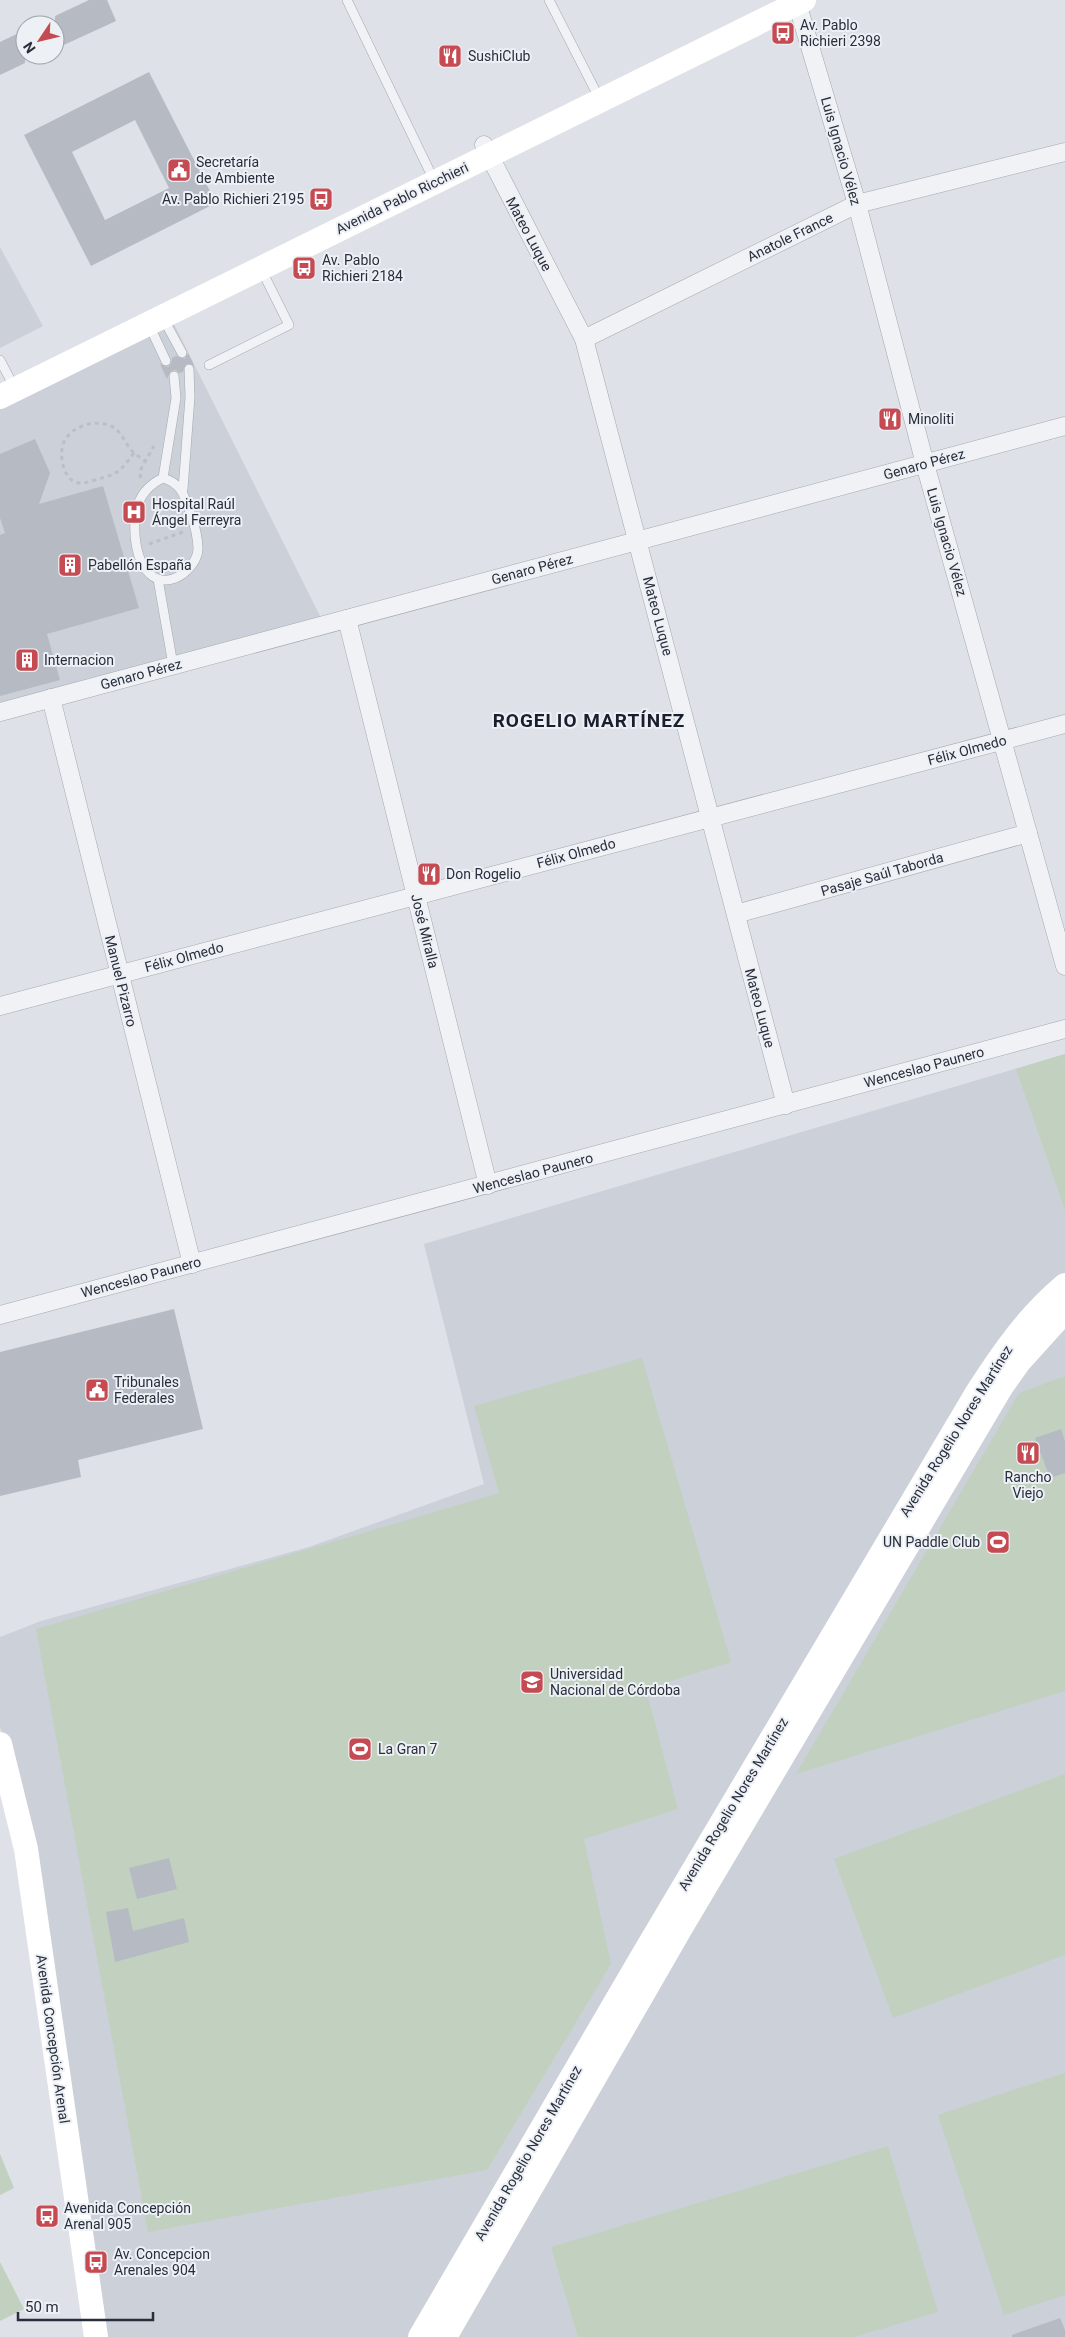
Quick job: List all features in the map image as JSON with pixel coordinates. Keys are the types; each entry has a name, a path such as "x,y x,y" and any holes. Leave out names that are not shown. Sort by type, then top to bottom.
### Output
{"main road":[{"name":"Avenida Pablo Ricchieri","path":"153,314 430,172 486,150 793,1"},
{"name":"Avenida Pablo Ricchieri","path":"2,380 260,268 486,150 595,90 793,1"},
{"name":"Avenida Rogelio Nores Martínez","path":"420,2337 643,1955 978,1390 1006,1347 1022,1328 1065,1285"},
{"name":"Avenida Rogelio Nores Martínez","path":"445,2337 687,1918 1002,1386 1019,1362 1065,1311"},
{"name":"Avenida Concepción Arenal","path":"0,1744 26,1849 96,2337"},
{"name":"Avenida Concepción Arenal","path":"0,1792 16,1869 82,2337"}],"street":[{"name":"Luis Ignacio Vélez","path":"793,1 857,204 925,464 1065,966"},
{"name":"Mateo Luque","path":"486,150 584,339 786,1105"},
{"name":"Anatole France","path":"584,339 857,204 1065,152"},
{"name":"Genaro Pérez","path":"0,712 1065,426"},
{"name":"José Miralla","path":"347,619 488,1185"},
{"name":"Manuel Pizarro","path":"51,698 192,1264"},
{"name":"Félix Olmedo","path":"0,1006 1065,724"},
{"name":"Pasaje Saúl Taborda","path":"736,914 1028,833"},
{"name":"Wenceslao Paunero","path":"0,1315 1065,1029"}],"lane":[{"path":"347,0 430,172"},
{"path":"549,0 595,90"},
{"path":"209,365 289,325 260,268"},
{"path":"153,314 182,353"},
{"path":"153,314 166,361"},
{"path":"174,376 176,398 163,478 146,490 136,510 134,529 138,550 145,567 150,575 158,579 170,579 183,574 193,566 198,550 195,527 183,490 190,397 189,369"},
{"path":"163,478 174,481 183,490"},
{"path":"158,579 173,665"}],"path":[{"path":"134,453 118,473 82,484 72,480 66,473 62,451 64,441 72,432 84,425 95,423 111,426 120,433 134,453 145,461"},
{"path":"146,490 140,478 145,461 158,439"},
{"path":"138,550 195,527"}],"shaded area":[{"path":"0,247 43,326 0,348"},
{"name":"Hospital Raúl Ángel Ferreyra","path":"172,320 322,620 0,706 0,405"},
{"name":"Universidad Nacional de Córdoba","path":"1065,1054 1065,2337 108,2337 37,1864 0,1726 0,1637 41,1621 309,1547 484,1484 424,1244"}],"green space":[{"path":"1065,1054 1065,1210 1016,1069"},
{"name":"La Gran 7","path":"642,1358 731,1662 646,1689 678,1809 584,1839 611,1964 487,2170 148,2232 36,1629 499,1493 474,1406"},
{"name":"UN Paddle Club","path":"1065,1376 1065,1691 796,1774 1019,1393"},
{"path":"1065,1774 1065,1955 893,2018 834,1859"},
{"path":"1065,2073 1065,2295 1004,2315 938,2115"},
{"path":"888,2146 938,2312 854,2337 578,2337 551,2247"},
{"path":"0,2154 14,2188 0,2195"},
{"path":"0,2262 24,2309 0,2321"}],"building":[{"path":"89,0 107,0 116,21 65,44 65,15 57,15"},
{"path":"15,35 15,65 21,65 0,75 0,42"},
{"name":"Secretaría de Ambiente","path":"149,72 216,203 91,266 24,135","holes":["135,120 169,188 105,220 72,152"]},
{"path":"188,353 194,365 186,364 183,372 171,371 167,379 160,364 168,367 171,364 172,358 176,356 185,359"},
{"name":"Pabellón España","path":"35,439 50,473 39,504 103,486 139,608 47,634 60,680 0,696 0,535 5,533 0,518 0,454"},
{"name":"Tribunales Federales","path":"174,1309 203,1429 78,1460 81,1477 0,1496 0,1352"},
{"path":"1061,1429 1065,1441 1065,1473 1050,1478 1035,1438"},
{"path":"169,1858 177,1889 137,1899 129,1868"},
{"path":"128,1908 133,1931 184,1918 189,1942 115,1962 106,1912"},
{"path":"1060,2318 1065,2330 1065,2337 1012,2337 1012,2335"}],"place":[{"name":"Av. Pablo Richieri 2398","path":"783,33"},
{"name":"SushiClub","path":"450,56"},
{"name":"Secretaría de Ambiente","path":"179,170"},
{"name":"Av. Pablo Richieri 2195","path":"321,199"},
{"name":"Av. Pablo Richieri 2184","path":"304,268"},
{"name":"Minoliti","path":"890,419"},
{"name":"Hospital Raúl Ángel Ferreyra","path":"134,512"},
{"name":"Pabellón España","path":"70,565"},
{"name":"Internacion","path":"27,660"},
{"name":"Don Rogelio","path":"429,874"},
{"name":"Tribunales Federales","path":"97,1390"},
{"name":"Rancho Viejo","path":"1028,1453"},
{"name":"UN Paddle Club","path":"998,1542"},
{"name":"Universidad Nacional de Córdoba","path":"532,1682"},
{"name":"La Gran 7","path":"360,1749"},
{"name":"Avenida Concepción Arenal 905","path":"47,2216"},
{"name":"Av. Concepcion Arenales 904","path":"96,2262"}],"district":[{"name":"ROGELIO MARTÍNEZ","path":"589,720"}]}
